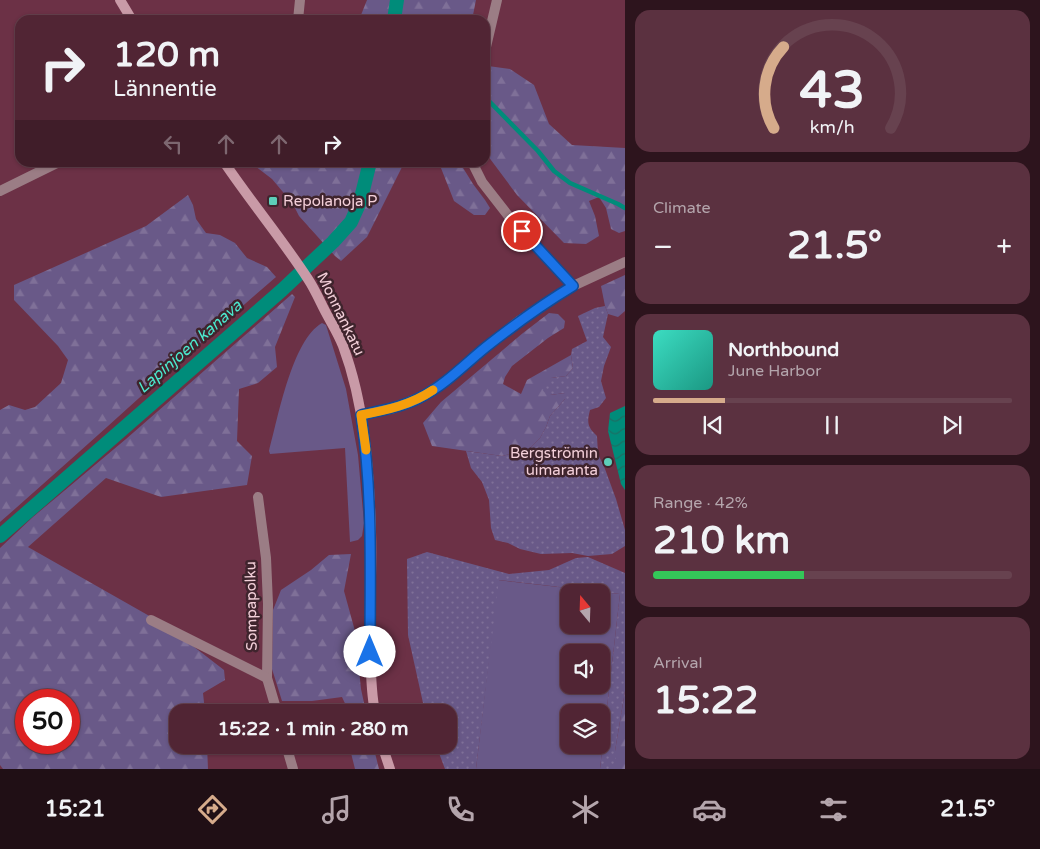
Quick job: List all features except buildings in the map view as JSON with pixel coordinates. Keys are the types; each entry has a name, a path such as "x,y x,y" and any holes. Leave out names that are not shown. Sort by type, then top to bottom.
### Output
{"main road":[{"path":"120,0 129,15"},
{"name":"Monnankatu","path":"227,167 310,280 342,344 352,371 366,446 369,485 371,544 370,667 374,704"},
{"path":"385,754 390,769"}],"street":[{"path":"298,15 300,0"},
{"path":"490,30 497,0"},
{"path":"0,191 48,167"},
{"path":"474,167 482,182 510,218 573,286"},
{"path":"361,415 394,408 423,396 448,380 519,321 573,286 625,262"},
{"name":"Sompapolku","path":"258,497 266,558 268,604 267,678 275,704"},
{"path":"151,620 267,678"},
{"path":"288,754 292,769"}],"green space":[{"path":"367,0 476,0 473,15 361,15"},
{"path":"490,66 510,69 534,85 549,124 572,145 625,148 625,231 619,233 611,229 606,208 599,197 589,201 595,216 599,236 586,244 564,243 517,195 490,159"},
{"path":"256,167 402,167 367,237 341,261 299,216 293,204 272,179"},
{"path":"441,167 462,167 490,208 485,215 474,215 454,201"},
{"path":"188,195 193,205 196,219 206,233 220,235 235,243 247,258 267,267 276,277 0,522 0,410 9,405 25,410 35,407 61,383 68,360 58,346 14,300 14,285 146,226"},
{"path":"625,275 625,311 618,317 608,314 601,286"},
{"path":"292,294 295,297 275,347 277,367 258,383 239,389 237,441 252,456 247,485 161,497 106,478 28,547 167,626 224,670 225,680 203,693 204,704 169,704 169,754 207,754 208,769 3,769 0,765 0,548 33,517 126,439"},
{"path":"605,306 608,314 603,337 611,347 601,381 606,398 599,407 590,410 588,421 591,430 597,436 598,454 616,499 625,530 625,546 612,554 588,556 572,553 541,554 495,540 491,528 489,500 482,482 471,468 466,451 502,456 529,449 540,438 550,416 565,399 565,393 550,395 543,391 551,378 566,376 573,368 572,349 587,341 578,316 595,308"},
{"path":"549,313 558,314 565,321 564,328 512,366 503,384 521,394 527,380 571,355 573,368 566,376 551,378 550,395 565,393 565,399 550,416 540,438 529,449 502,456 432,446 423,423 441,402"},
{"path":"322,323 326,325 346,389 358,455 364,523 362,536 358,540 350,542 345,448 270,454 269,451 294,362 311,332"},
{"path":"427,552 509,574 549,570 576,558 588,557 625,573 625,691 615,751 615,769 600,769 602,754 610,754 610,704 607,704 620,594 610,593 610,584 560,584 560,587 499,580 476,769 445,769 439,754 457,754 457,704 423,704 408,635 407,559"},
{"path":"351,554 344,591 355,631 364,704 345,704 342,697 312,701 282,701 272,669 273,610 281,590 311,570 329,555"},
{"path":"498,580 560,587 560,634 610,634 610,593 620,594 610,682 610,644 560,644 560,694 609,694 607,704 560,704 560,754 602,754 600,769 476,769"},
{"path":"625,691 625,769 615,769 615,751"},
{"path":"351,754 375,754 379,769 355,769"}],"water":[{"path":"625,406 625,490 621,484 608,431 610,413"}],"waterway":[{"name":"Lapinjoen kanava","path":"395,15 397,0"},
{"path":"490,102 538,151 554,171 570,183 625,208"},
{"name":"Lapinjoen kanava","path":"0,536 282,290 333,242 351,222 360,202 369,167"}],"slow traffic":[{"path":"366,450 361,415 394,408 433,390"}],"place":[{"name":"Repolanoja P","path":"273,201"},
{"name":"Bergströmin uimaranta","path":"608,462"}],"route":[{"path":"370,652 371,544 369,485 361,415 394,408 423,396 448,380 519,321 573,286 522,231"}]}
